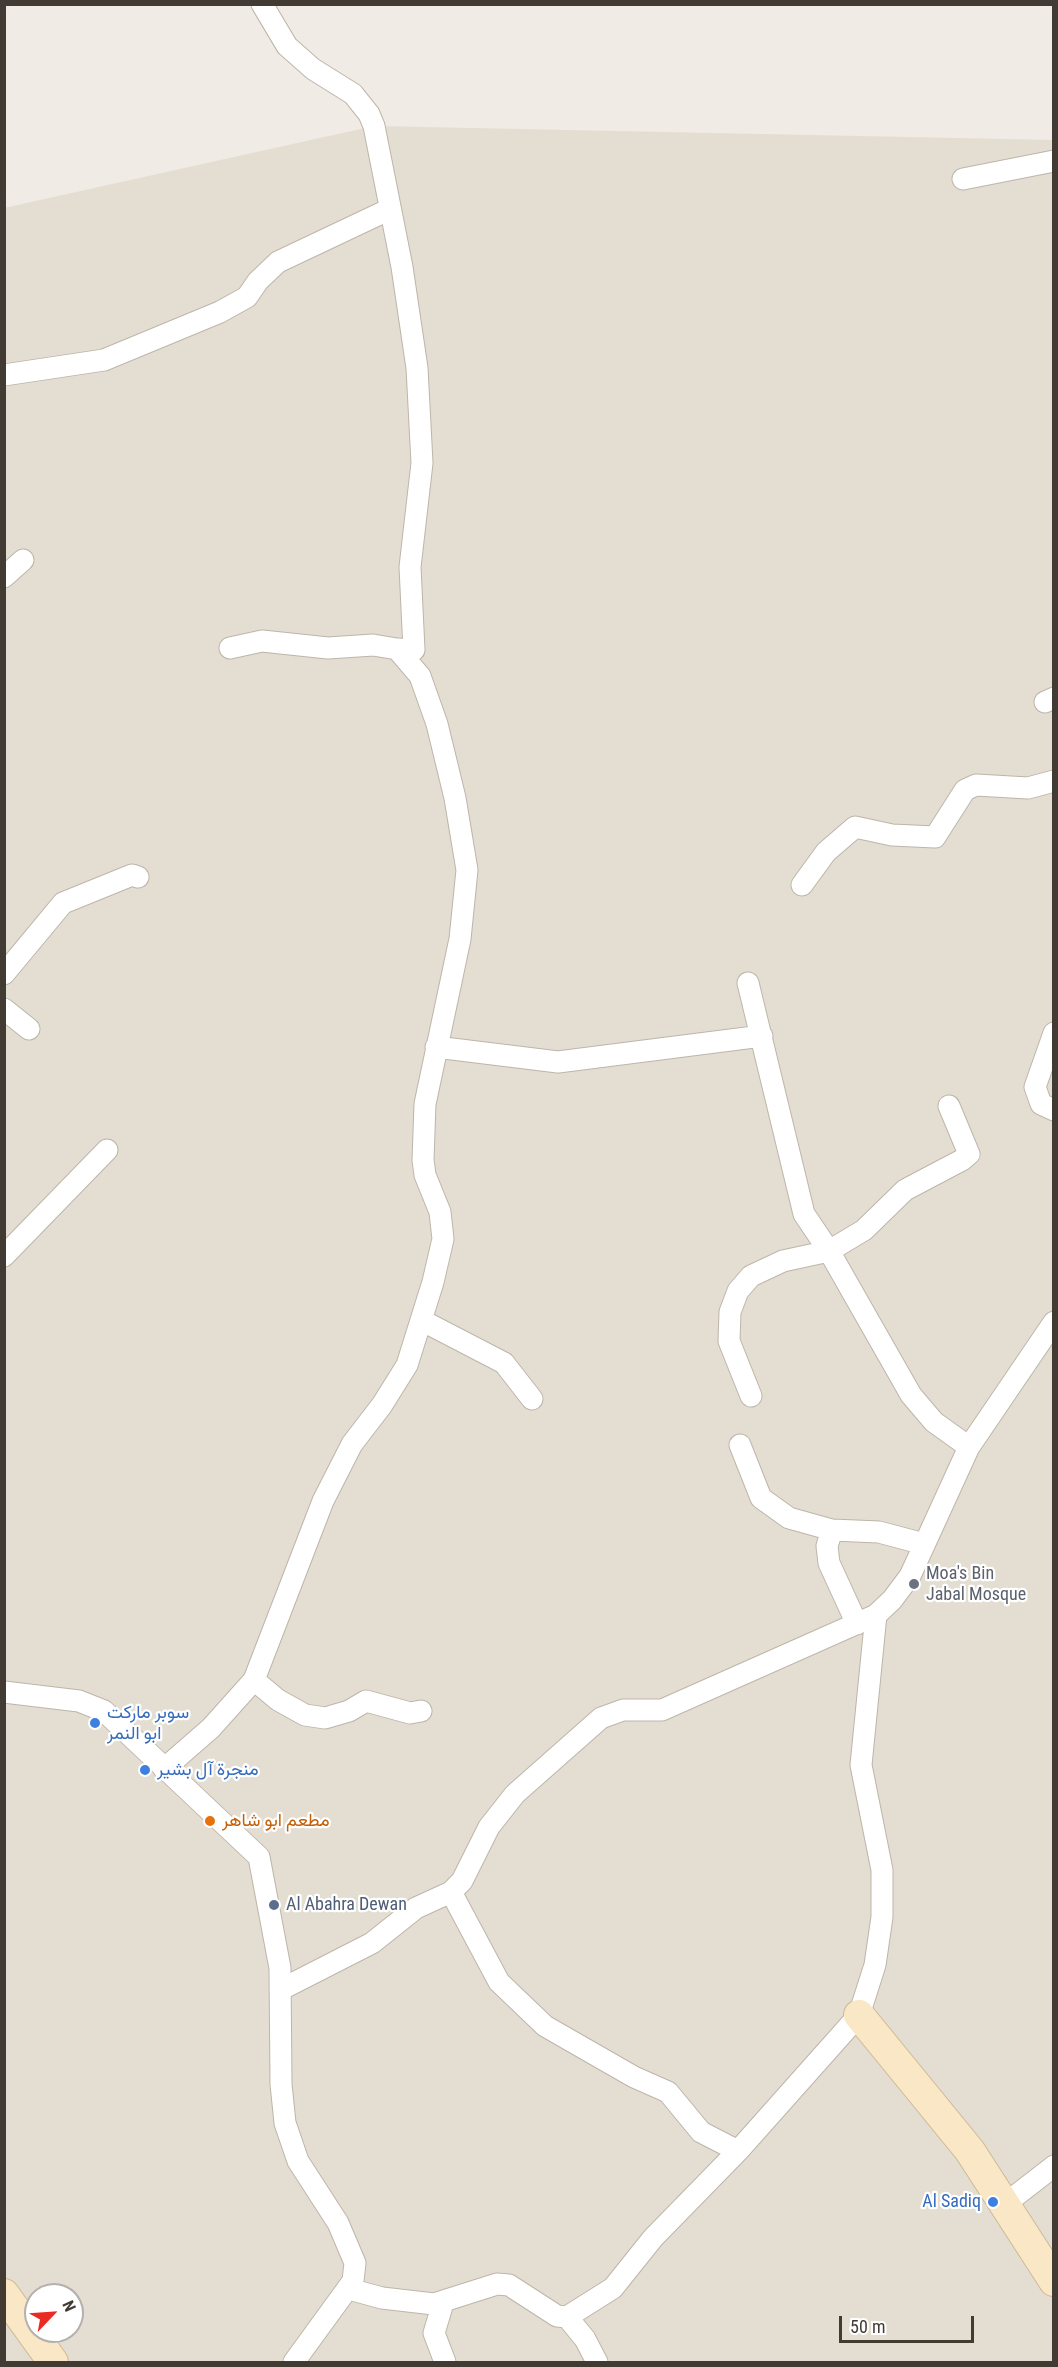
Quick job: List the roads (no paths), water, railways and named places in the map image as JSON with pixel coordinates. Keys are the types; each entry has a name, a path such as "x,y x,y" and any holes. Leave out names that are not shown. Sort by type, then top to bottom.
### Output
{"street":[{"path":"230,648 262,641 328,648 373,645 414,650 410,567 422,463 417,368 402,267 369,114 353,94 313,69 287,46 262,4"},
{"path":"963,179 1053,161"},
{"path":"4,375 104,360 220,312 247,297 258,281 278,262 390,209"},
{"path":"4,577 23,560"},
{"path":"397,649 418,665"},
{"path":"164,1769 211,1728 254,1680 323,1501 352,1443 382,1406 407,1365 422,1320 443,1239 440,1212 425,1175 423,1160 425,1104 460,939 467,870 455,798 437,724 420,676 397,649"},
{"path":"802,885 826,852 855,827 892,835 935,837 965,790 976,784 1028,788 1053,782"},
{"path":"4,974 63,903 132,875 138,877"},
{"path":"748,982 804,1214 829,1251 911,1395 934,1422 969,1447"},
{"path":"4,1009 29,1029"},
{"path":"1053,1032 1035,1087 1041,1104 1053,1110"},
{"path":"436,1047 558,1062 762,1036"},
{"path":"751,1396 729,1341 730,1311 738,1291 751,1276 783,1261 829,1251 864,1230 905,1190 969,1154 949,1106"},
{"path":"4,1256 107,1150"},
{"path":"422,1320 504,1364 532,1399"},
{"path":"280,1990 372,1943 416,1908 451,1892 462,1881 478,1846 501,1810 515,1794 601,1718 623,1710 662,1710 867,1620 902,1588 969,1447 1053,1322"},
{"path":"740,1445 761,1498 789,1518 832,1530 879,1532 924,1544"},
{"path":"349,2289 382,2298 443,2303 497,2284 509,2285 557,2316 567,2317 613,2288 653,2238 738,2151 859,2015 875,1965 882,1917 882,1870 861,1766 867,1620 830,1563 827,1546 832,1530"},
{"path":"254,1680 278,1700 305,1715 325,1719 349,1711 366,1701 410,1713 421,1712"},
{"path":"4,1692 92,1704 104,1712 259,1857 280,1968 281,2084 285,2123 303,2170 347,2242 355,2263 355,2274 349,2289 294,2362"},
{"path":"451,1892 499,1982 545,2026 634,2077 668,2092 701,2132 738,2151"},
{"path":"859,2015 970,2151 1053,2281"},
{"path":"1005,2204 1053,2166"},
{"path":"5,2297 53,2362"},
{"path":"443,2303 434,2333 445,2362"},
{"path":"567,2317 585,2339 597,2362"}],"place":[{"name":"Moa's Bin Jabal Mosque","path":"914,1584"},
{"name":"سوبر ماركت ابو النمر","path":"95,1723"},
{"name":"منجرة آل بشير","path":"145,1770"},
{"name":"مطعم ابو شاهر","path":"210,1821"},
{"name":"Al Abahra Dewan","path":"274,1905"},
{"name":"Al Sadiq","path":"993,2202"}]}
